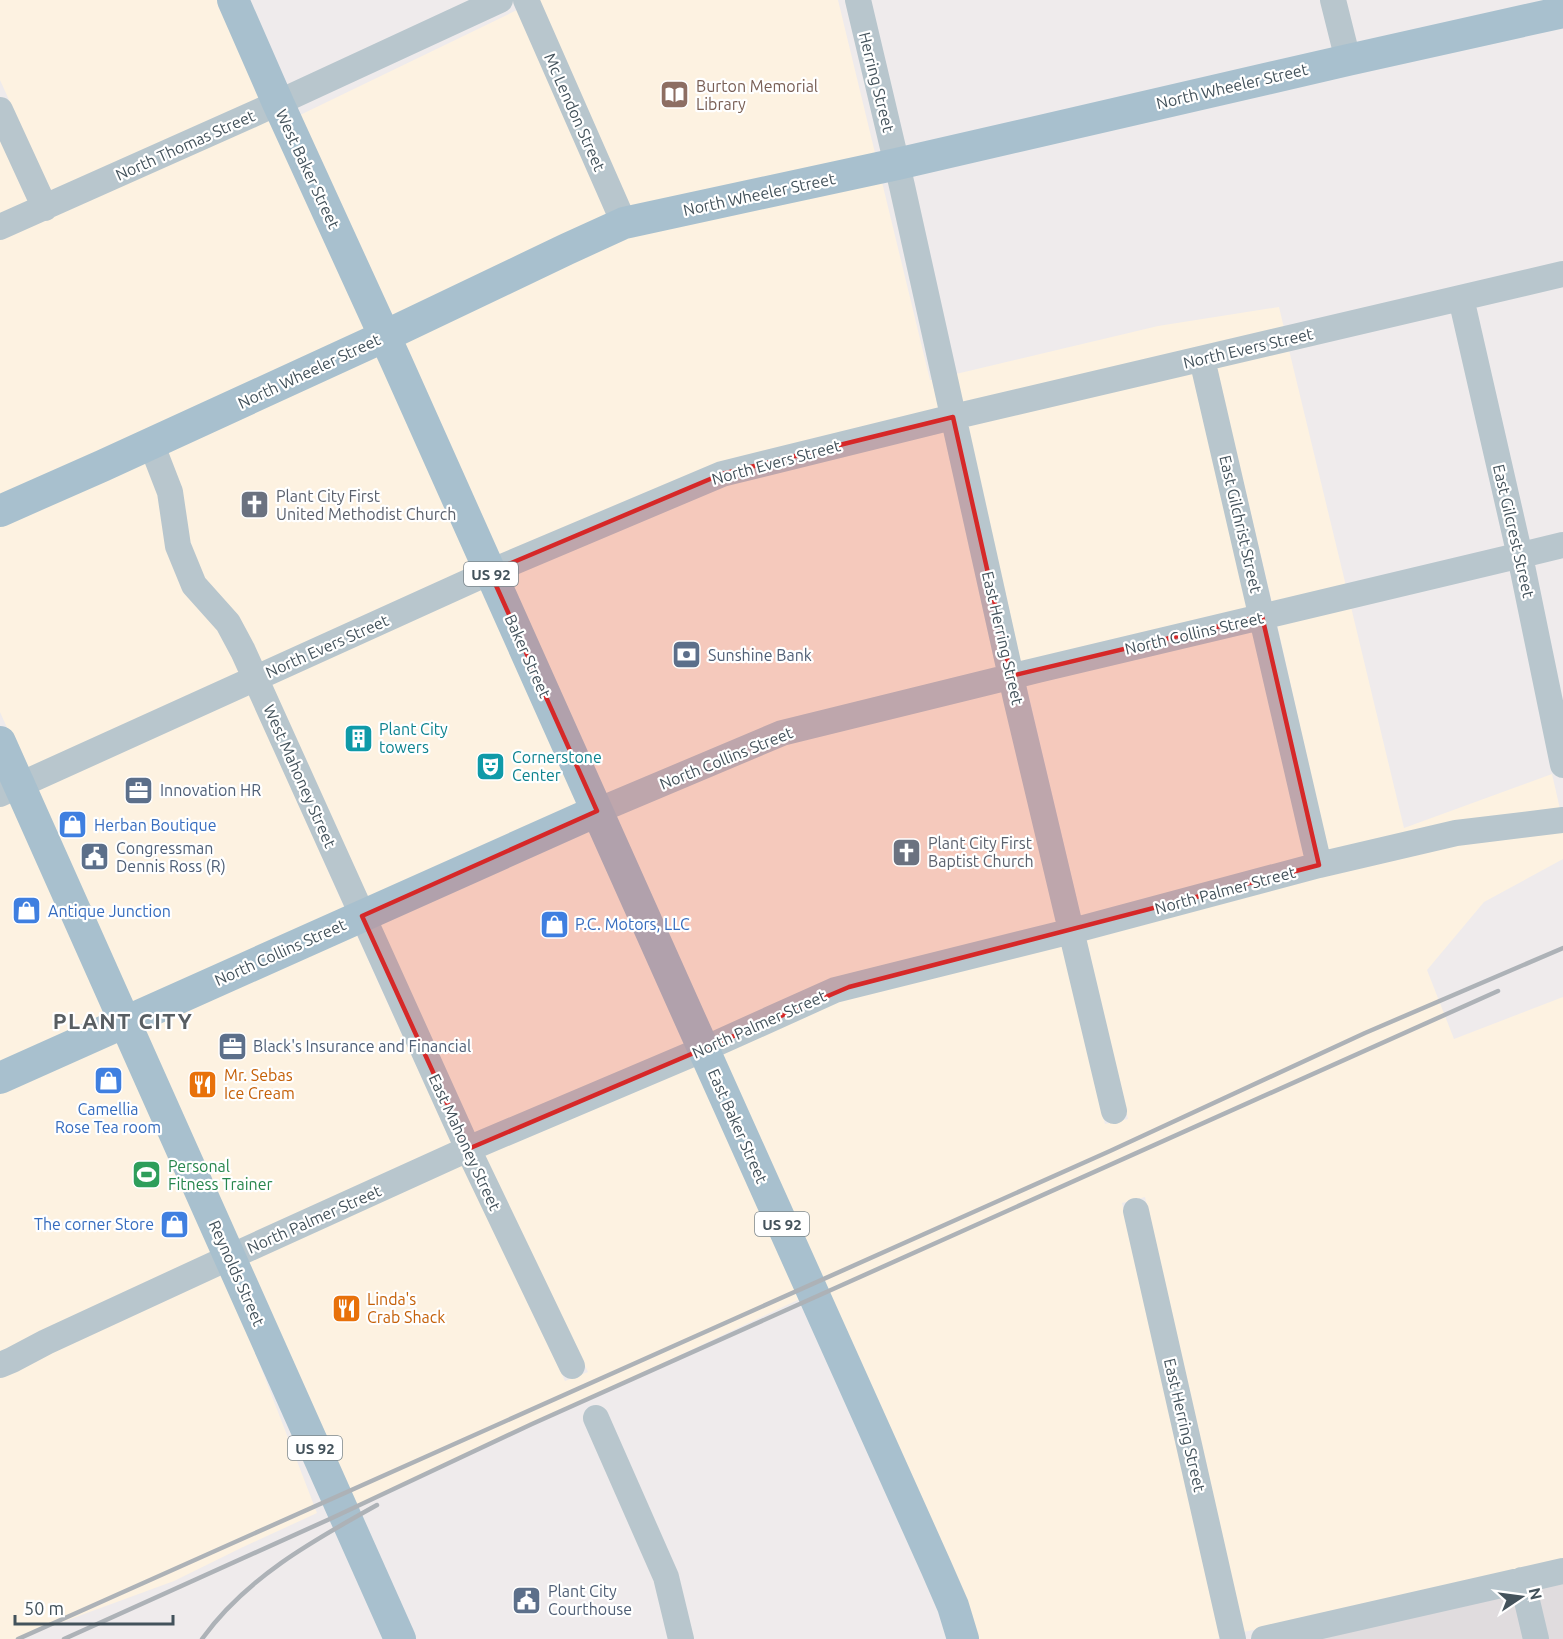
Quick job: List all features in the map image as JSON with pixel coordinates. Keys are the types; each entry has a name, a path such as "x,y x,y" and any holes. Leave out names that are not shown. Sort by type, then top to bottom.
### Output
{"main road":[{"name":"West Baker Street","path":"233,0 385,336"},
{"name":"North Wheeler Street","path":"0,511 385,336 624,223 897,164 1563,12"},
{"name":"Baker Street","path":"385,336 597,811"},
{"name":"Reynolds Street","path":"0,742 10,790 125,1022 400,1639"},
{"name":"North Collins Street","path":"0,1078 597,811"},
{"name":"East Baker Street","path":"597,811 936,1567 953,1606 963,1639"}],"street":[{"name":"North Thomas Street","path":"0,227 278,103 500,0"},
{"name":"Mc Lendon Street","path":"526,0 624,223"},
{"name":"Herring Street","path":"858,0 897,164"},
{"path":"1334,0 1348,60"},
{"path":"0,110 45,208"},
{"name":"East Herring Street","path":"897,164 1011,676 1114,1111"},
{"name":"North Evers Street","path":"10,790 490,572 722,474 953,417 1563,274"},
{"name":"East Gilcrest Street","path":"1461,298 1520,556 1563,765"},
{"name":"East Gilchrist Street","path":"1202,359 1319,865"},
{"name":"West Mahoney Street","path":"151,443 170,492 178,546 194,585 228,623 256,678 362,916"},
{"name":"North Collins Street","path":"597,811 782,733 1011,676 1563,545"},
{"name":"North Palmer Street","path":"0,1365 468,1149 704,1050 835,990 1072,931 1319,865 1456,833 1563,820"},
{"name":"East Mahoney Street","path":"362,916 468,1149 572,1366"},
{"name":"East Herring Street","path":"1136,1211 1233,1639"},
{"path":"596,1418 666,1577 681,1639"},
{"path":"1264,1639 1563,1571"},
{"path":"1522,1580 1536,1639"}],"highlighted area":[{"path":"953,417 1011,676 1262,616 1319,865 849,987 468,1149 362,916 597,811 490,572 722,474"}],"shaded area":[{"path":"0,0 218,0 260,99 51,193 0,80"},
{"path":"539,0 838,0 876,157 631,210"},
{"path":"517,10 608,218 392,321 298,116"},
{"path":"268,119 370,332 0,498 0,239"},
{"path":"0,139 29,203 0,215"},
{"path":"881,178 939,409 497,557 401,341 627,234"},
{"path":"1279,307 1284,328 963,403 956,374 1158,326"},
{"path":"1289,350 1346,586 1272,603 1216,367"},
{"path":"379,352 475,567 262,663 205,579 190,543 166,448"},
{"path":"1193,372 1248,609 1021,663 967,424"},
{"path":"944,430 997,669 604,797 506,577 726,484"},
{"path":"144,459 217,629 240,673 26,770 0,712 0,522"},
{"path":"484,586 582,806 368,901 271,683"},
{"path":"1351,607 1404,828 1552,774 1560,809 1328,852 1277,624"},
{"path":"1253,630 1305,858 1081,917 1026,684"},
{"path":"1002,690 1057,923 710,1035 613,817 786,743"},
{"path":"249,693 346,911 131,1007 35,790"},
{"path":"13,801 109,1017 0,1066 0,806"},
{"path":"591,826 688,1044 475,1134 377,921"},
{"path":"1563,831 1563,859 1484,902 1427,970 1454,1039 1563,997 1563,1560 1244,1632 1145,1197 1122,1203 1220,1638 976,1639 719,1055 839,1000 1062,944 1105,1124 1128,1119 1086,938 1322,876 1458,844"},
{"path":"355,931 452,1144 237,1242 140,1027"},
{"path":"118,1037 214,1252 0,1353 0,1090"},
{"path":"697,1064 802,1298 355,1507 246,1262 462,1164 565,1381 588,1372 484,1154"},
{"path":"224,1272 317,1513 174,1581 16,1639 0,1639 0,1376"},
{"path":"1563,1571 1563,1639 1264,1639"}],"railway":[{"path":"18,1639 1110,1151 1365,1033 1563,948"},
{"path":"64,1639 332,1518 532,1424 1498,991"},
{"path":"202,1639 219,1617 260,1579 305,1547 377,1505"}],"place":[{"name":"Burton Memorial Library","path":"675,95"},
{"name":"Plant City First United Methodist Church","path":"255,505"},
{"name":"Sunshine Bank","path":"687,655"},
{"name":"Plant City towers","path":"358,738"},
{"name":"Cornerstone Center","path":"491,766"},
{"name":"Innovation HR","path":"139,790"},
{"name":"Herban Boutique","path":"73,825"},
{"name":"Plant City First Baptist Church","path":"907,852"},
{"name":"Congressman Dennis Ross (R)","path":"95,857"},
{"name":"Antique Junction","path":"27,911"},
{"name":"P.C. Motors, LLC","path":"554,924"},
{"name":"Black's Insurance and Financial","path":"232,1046"},
{"name":"Camellia Rose Tea room","path":"108,1081"},
{"name":"Mr. Sebas Ice Cream","path":"203,1084"},
{"name":"Personal Fitness Trainer","path":"147,1175"},
{"name":"The corner Store","path":"175,1224"},
{"name":"Linda's Crab Shack","path":"346,1308"},
{"name":"Plant City Courthouse","path":"527,1600"}],"district":[{"name":"PLANT CITY","path":"123,1020"}]}
